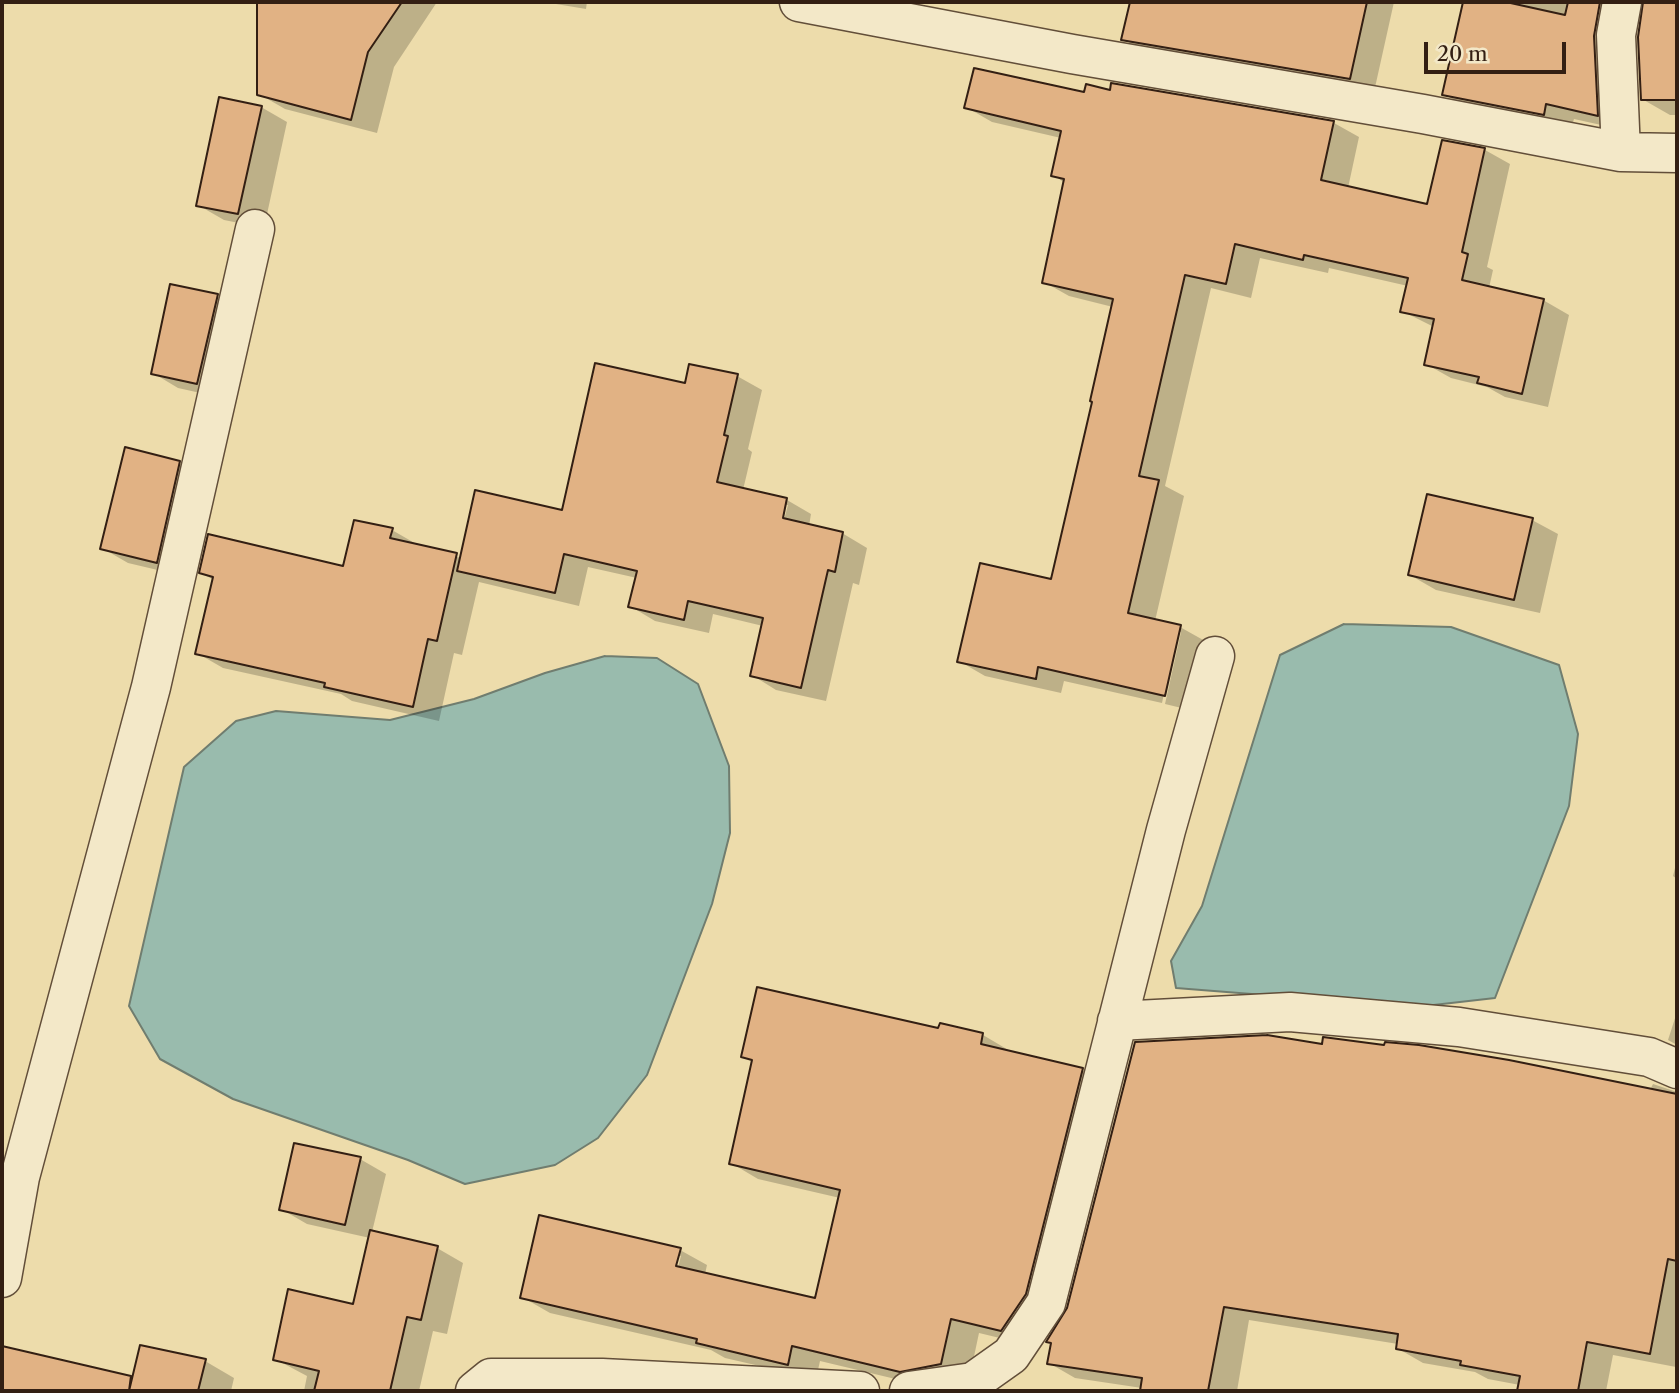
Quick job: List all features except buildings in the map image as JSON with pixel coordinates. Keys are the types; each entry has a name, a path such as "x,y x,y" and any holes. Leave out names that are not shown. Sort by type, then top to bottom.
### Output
{"street":[{"path":"799,2 1072,54 1423,114 1621,152 1677,153"},
{"path":"1621,152 1616,35 1622,2"},
{"path":"2,1278 20,1177 150,687 255,229"},
{"path":"909,1391 973,1382 1011,1355 1045,1303 1166,831 1215,656"},
{"path":"1117,1021 1290,1012 1433,1024 1649,1057 1677,1069"},
{"path":"475,1391 491,1378 588,1378 860,1391"}],"shaded area":[{"path":"1344,624 1451,627 1559,665 1578,734 1569,806 1495,998 1416,1007 1176,988 1171,961 1202,906 1280,655"},
{"path":"605,656 657,658 698,684 729,766 730,833 712,904 647,1075 598,1138 555,1165 465,1184 408,1160 233,1099 160,1059 129,1006 184,767 236,721 276,711 390,720 474,699 545,673"}]}
